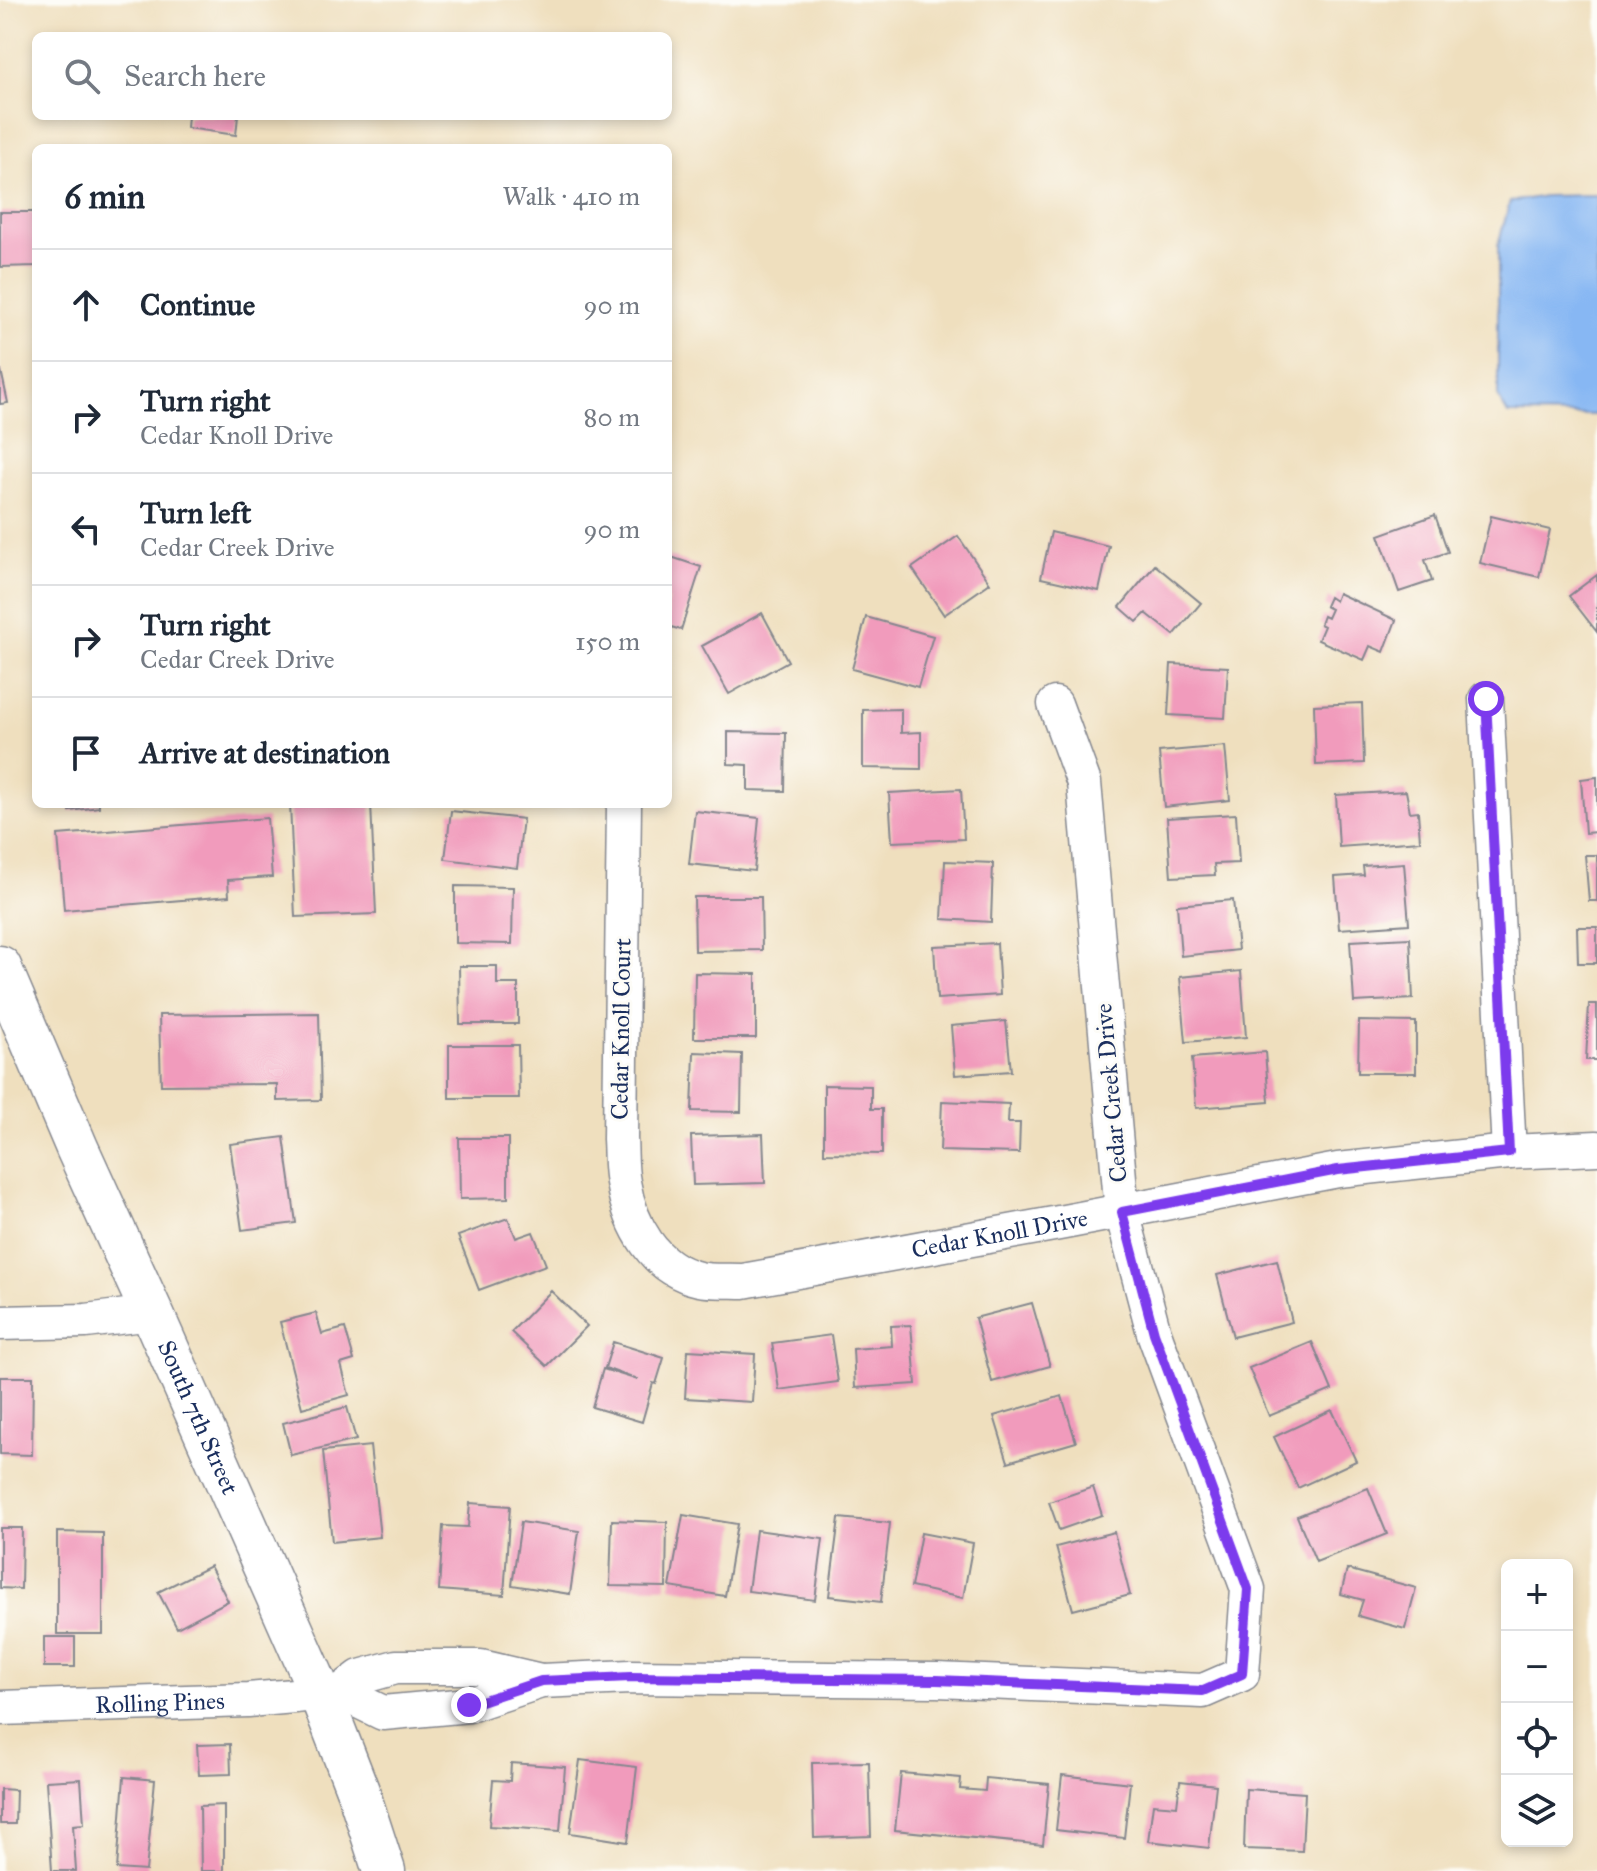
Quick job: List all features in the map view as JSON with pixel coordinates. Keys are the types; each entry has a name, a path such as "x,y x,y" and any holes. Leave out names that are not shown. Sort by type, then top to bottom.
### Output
{"street":[{"path":"1486,699 1509,1152"},
{"name":"Cedar Creek Drive","path":"330,1693 383,1713 469,1705 541,1681 630,1677 937,1680 1203,1691 1242,1674 1248,1589 1154,1333 1122,1212 1084,783 1055,704"},
{"name":"Cedar Knoll Court","path":"624,808 620,1139 623,1182 632,1218 649,1248"},
{"name":"South 7th Street","path":"0,967 77,1148 330,1693 384,1871"},
{"name":"Cedar Knoll Drive","path":"649,1248 671,1268 699,1279 743,1281 1338,1170 1509,1152 1597,1148"},
{"path":"0,1323 86,1321 152,1313"},
{"name":"Rolling Pines","path":"0,1708 248,1700 330,1693"}],"water":[{"path":"1597,195 1597,415 1508,414 1498,397 1498,245 1510,202 1545,196"}],"building":[{"path":"188,120 238,120 236,135 187,128"},
{"path":"0,212 32,212 32,266 0,267"},
{"path":"0,370 8,403 0,404"},
{"path":"1435,515 1448,552 1425,560 1432,581 1399,592 1379,535"},
{"path":"1491,516 1550,530 1539,577 1480,563"},
{"path":"1051,532 1109,546 1099,591 1041,578"},
{"path":"958,536 990,583 944,615 912,568"},
{"path":"672,557 701,567 681,630 672,627"},
{"path":"1155,565 1201,603 1174,635 1146,613 1137,622 1120,607"},
{"path":"1597,575 1597,632 1569,596"},
{"path":"1338,593 1396,620 1384,652 1370,646 1364,660 1318,640 1324,626 1320,624 1323,616 1327,618 1331,609 1325,606 1329,597 1335,601"},
{"path":"762,613 788,661 729,694 702,646"},
{"path":"866,617 933,636 918,687 852,669"},
{"path":"1171,664 1228,667 1225,718 1168,715"},
{"path":"1362,703 1364,763 1316,765 1314,705"},
{"path":"901,709 901,733 921,732 921,769 863,768 863,710"},
{"path":"728,732 786,733 785,791 748,790 748,765 728,764"},
{"path":"1225,746 1230,800 1164,807 1159,752"},
{"path":"1597,777 1597,832 1585,833 1581,779"},
{"path":"961,789 964,839 892,842 889,793"},
{"path":"1406,791 1410,812 1418,811 1420,841 1339,847 1336,795"},
{"path":"290,808 371,808 376,914 295,917"},
{"path":"451,811 523,819 517,868 445,859"},
{"path":"695,811 759,818 754,871 689,864"},
{"path":"1236,814 1239,863 1214,864 1215,875 1171,877 1167,818"},
{"path":"267,818 272,877 228,880 229,896 64,910 58,835"},
{"path":"1585,855 1597,855 1597,901 1589,901"},
{"path":"945,861 993,863 991,922 942,919"},
{"path":"1404,863 1409,924 1339,929 1335,877 1364,875 1363,866"},
{"path":"455,886 513,887 512,944 455,943"},
{"path":"694,897 761,897 762,950 695,951"},
{"path":"1233,900 1238,950 1181,956 1177,905"},
{"path":"1577,927 1597,927 1597,963 1578,963"},
{"path":"1410,938 1413,999 1354,1002 1350,941"},
{"path":"997,943 1000,995 937,999 934,946"},
{"path":"459,966 497,966 497,984 518,984 518,1024 460,1024"},
{"path":"1241,971 1246,1037 1186,1042 1180,977"},
{"path":"695,973 756,974 756,1038 694,1038"},
{"path":"1589,1004 1597,1004 1597,1060 1586,1060"},
{"path":"319,1013 321,1100 277,1101 277,1084 161,1085 159,1015"},
{"path":"1006,1021 1011,1071 955,1075 951,1026"},
{"path":"1359,1021 1416,1022 1416,1073 1358,1073"},
{"path":"449,1045 518,1045 519,1098 449,1098"},
{"path":"694,1052 742,1054 741,1112 692,1111"},
{"path":"1265,1052 1269,1102 1196,1108 1192,1058"},
{"path":"824,1085 871,1086 871,1109 882,1109 882,1154 824,1153"},
{"path":"942,1101 1009,1104 1008,1123 1020,1123 1019,1153 940,1151"},
{"path":"763,1134 765,1183 693,1185 691,1136"},
{"path":"284,1137 296,1223 242,1230 230,1144"},
{"path":"459,1138 508,1138 508,1198 460,1199"},
{"path":"508,1218 516,1238 533,1232 546,1265 479,1290 458,1236"},
{"path":"1277,1260 1292,1322 1233,1337 1217,1275"},
{"path":"551,1291 587,1326 547,1366 511,1332"},
{"path":"1032,1303 1050,1366 992,1382 975,1318"},
{"path":"316,1313 322,1334 345,1328 354,1360 341,1364 349,1395 302,1408 280,1322"},
{"path":"911,1325 916,1384 855,1388 853,1349 892,1346 891,1326"},
{"path":"831,1335 838,1382 779,1390 772,1343"},
{"path":"613,1342 664,1358 642,1422 592,1407 603,1369 638,1380 605,1368"},
{"path":"1312,1342 1332,1390 1269,1416 1249,1368"},
{"path":"688,1350 755,1354 752,1402 685,1398"},
{"path":"0,1377 33,1377 32,1455 0,1454"},
{"path":"1062,1396 1076,1442 1008,1462 994,1416"},
{"path":"347,1407 356,1440 291,1455 283,1423"},
{"path":"1332,1410 1356,1461 1298,1488 1274,1437"},
{"path":"370,1446 380,1537 332,1542 323,1451"},
{"path":"1093,1487 1102,1515 1059,1530 1049,1502"},
{"path":"1368,1488 1387,1534 1316,1562 1297,1516"},
{"path":"470,1503 510,1506 504,1595 439,1590 443,1526 468,1527"},
{"path":"683,1515 737,1524 725,1596 670,1587"},
{"path":"839,1518 890,1523 881,1602 829,1596"},
{"path":"612,1520 667,1522 666,1587 610,1586"},
{"path":"521,1522 579,1531 570,1594 512,1585"},
{"path":"0,1528 22,1528 21,1589 0,1588"},
{"path":"756,1530 823,1539 815,1600 748,1591"},
{"path":"57,1532 103,1533 103,1634 57,1634"},
{"path":"1114,1532 1130,1595 1073,1610 1056,1547"},
{"path":"921,1533 973,1543 963,1598 911,1587"},
{"path":"210,1566 228,1601 177,1628 158,1592"},
{"path":"1347,1569 1416,1588 1405,1629 1358,1616 1363,1600 1341,1594"},
{"path":"44,1637 75,1637 75,1667 44,1667"},
{"path":"230,1744 231,1774 199,1775 197,1745"},
{"path":"580,1760 637,1767 628,1842 570,1833"},
{"path":"869,1762 871,1836 814,1838 812,1763"},
{"path":"511,1763 565,1767 560,1831 489,1826 493,1780 510,1781"},
{"path":"901,1773 961,1778 960,1789 985,1791 986,1778 1049,1784 1043,1845 895,1830"},
{"path":"1062,1775 1130,1783 1124,1838 1056,1830"},
{"path":"124,1777 155,1780 146,1871 117,1869"},
{"path":"81,1779 84,1824 73,1825 76,1871 52,1871 46,1781"},
{"path":"1180,1781 1216,1785 1209,1848 1148,1841 1153,1804 1177,1806"},
{"path":"0,1789 16,1790 15,1824 0,1824"},
{"path":"1246,1789 1305,1793 1302,1851 1244,1849"},
{"path":"224,1805 224,1871 201,1871 200,1806"}],"route":[{"path":"469,1705 541,1681 630,1677 937,1680 1203,1691 1242,1674 1248,1589 1154,1333 1122,1212 1338,1170 1509,1152 1486,699"}]}
